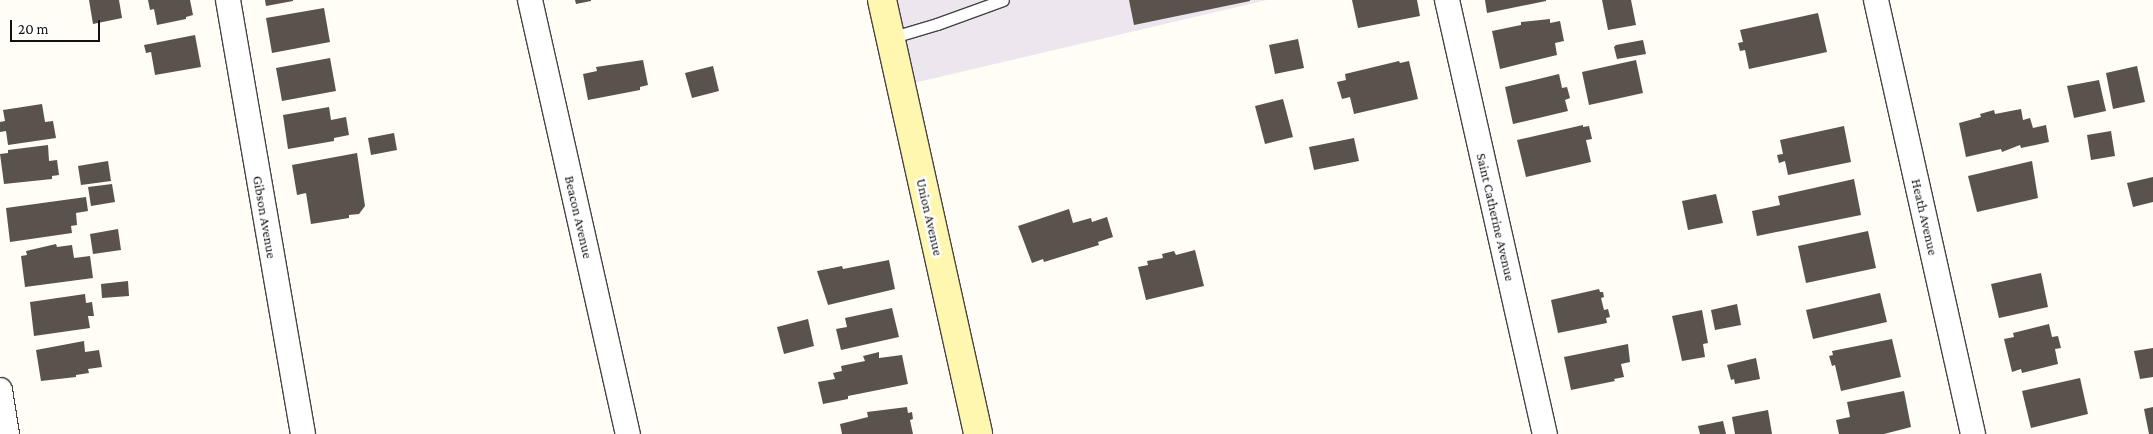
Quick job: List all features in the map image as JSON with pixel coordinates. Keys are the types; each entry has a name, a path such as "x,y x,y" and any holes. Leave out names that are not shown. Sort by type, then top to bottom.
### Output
{"main road":[{"name":"Union Avenue","path":"882,0 978,434"}],"street":[{"name":"Gibson Avenue","path":"228,0 303,434"},
{"name":"Beacon Avenue","path":"530,0 628,434"},
{"name":"Saint Catherine Avenue","path":"1447,0 1545,434"},
{"name":"Heath Avenue","path":"1876,0 1973,434"},
{"path":"0,390 7,434"}],"lane":[{"path":"890,38 937,24 1003,0"}],"shaded area":[{"path":"882,0 1267,0 901,86"}],"building":[{"path":"89,0 119,0 122,18 93,24"},
{"path":"148,0 190,0 193,15 186,17 186,19 157,25 154,9 150,10"},
{"path":"265,0 293,0 293,1 266,6"},
{"path":"575,0 591,0 591,1 576,4"},
{"path":"1129,0 1250,0 1250,1 1134,25"},
{"path":"1352,0 1417,0 1420,16 1358,28"},
{"path":"1485,0 1546,0 1546,1 1487,13"},
{"path":"1602,0 1631,0 1636,25 1608,30"},
{"path":"324,8 330,42 272,53 266,18"},
{"path":"1818,13 1827,52 1749,69 1745,50 1740,51 1738,43 1743,42 1740,30"},
{"path":"1550,19 1550,23 1560,21 1564,41 1555,43 1557,55 1500,69 1492,31 1521,25 1521,22"},
{"path":"195,35 201,67 155,75 151,52 146,53 144,45"},
{"path":"1298,39 1304,68 1275,74 1269,45"},
{"path":"1643,40 1646,54 1617,59 1614,47 1616,45"},
{"path":"330,58 336,91 282,101 276,68"},
{"path":"643,60 648,85 640,87 640,90 588,100 583,74 597,71 596,67"},
{"path":"1636,60 1643,93 1589,105 1582,72"},
{"path":"1399,61 1400,63 1409,61 1418,99 1354,114 1350,97 1342,99 1337,82 1346,80 1345,74"},
{"path":"713,66 719,91 692,98 685,73"},
{"path":"2137,66 2145,102 2113,109 2106,73"},
{"path":"1559,74 1562,88 1567,87 1570,98 1565,100 1568,111 1513,124 1505,87"},
{"path":"2099,80 2106,111 2074,118 2067,86"},
{"path":"1283,99 1293,137 1265,144 1255,106"},
{"path":"42,104 45,122 53,121 56,138 8,145 6,131 0,132 0,122 5,121 3,110"},
{"path":"329,107 331,120 346,117 349,135 334,138 334,141 288,149 283,115"},
{"path":"2021,109 2023,120 2030,118 2033,128 2046,125 2049,142 2021,148 2020,145 2002,152 2001,149 1966,157 1959,123 1981,117 1980,114 1994,110 1995,114"},
{"path":"1583,125 1583,127 1589,126 1592,139 1586,140 1591,162 1526,177 1517,140"},
{"path":"1844,126 1851,162 1788,175 1785,161 1779,163 1777,155 1783,154 1780,140"},
{"path":"2111,131 2115,156 2091,160 2087,135"},
{"path":"394,133 397,150 371,155 368,138"},
{"path":"1354,138 1359,161 1314,170 1309,147"},
{"path":"48,145 49,161 57,160 59,175 52,176 52,179 4,184 0,154 8,153 8,150"},
{"path":"357,153 365,206 359,214 349,215 349,218 311,224 306,193 297,195 292,165"},
{"path":"108,161 111,181 81,185 78,166"},
{"path":"2032,161 2038,198 1977,212 1968,176"},
{"path":"2153,177 2153,202 2133,207 2127,183"},
{"path":"1854,179 1861,215 1757,236 1752,211 1780,205 1778,196"},
{"path":"112,184 115,202 91,206 88,187"},
{"path":"1716,194 1723,223 1688,230 1682,201"},
{"path":"86,197 88,211 76,213 77,225 71,226 72,233 10,242 6,208"},
{"path":"1069,209 1073,223 1091,218 1092,222 1107,217 1113,237 1098,242 1099,245 1044,262 1043,259 1032,263 1018,226"},
{"path":"118,229 121,250 93,254 90,234"},
{"path":"1868,231 1876,268 1806,283 1798,246"},
{"path":"56,244 57,247 72,245 74,258 90,256 93,278 25,287 21,256 27,255 26,251"},
{"path":"1195,250 1204,286 1146,300 1138,267 1148,265 1147,261 1163,258 1162,254 1174,251 1176,255"},
{"path":"889,260 895,289 828,305 817,271 842,266 843,269"},
{"path":"2041,273 2048,307 1999,318 1991,284"},
{"path":"128,281 129,296 102,298 101,284"},
{"path":"1599,289 1600,292 1603,292 1604,297 1601,298 1604,310 1608,309 1610,317 1606,318 1607,323 1558,333 1551,300"},
{"path":"1880,293 1887,322 1813,339 1806,310"},
{"path":"85,294 86,303 92,302 94,316 88,316 90,328 34,336 30,302"},
{"path":"1737,304 1741,325 1715,330 1711,310"},
{"path":"892,308 899,337 841,350 836,329 847,327 845,318"},
{"path":"1702,310 1708,343 1703,344 1705,357 1682,361 1672,316"},
{"path":"808,319 814,346 784,354 777,327"},
{"path":"2049,324 2052,337 2058,336 2061,348 2055,349 2058,364 2022,373 2021,369 2012,372 2004,339 2014,337 2013,333"},
{"path":"1892,339 1901,377 1841,391 1835,365 1832,366 1829,356 1833,355 1832,351"},
{"path":"84,341 85,352 99,350 102,367 88,369 89,373 76,375 76,377 41,381 36,350"},
{"path":"1628,344 1630,362 1621,364 1624,377 1614,379 1615,381 1571,390 1564,357"},
{"path":"2153,348 2153,377 2140,379 2134,351"},
{"path":"879,352 879,358 902,355 908,384 848,396 848,399 823,404 818,382 835,379 833,373 842,371 841,366 865,361 863,356"},
{"path":"1756,358 1760,379 1735,384 1734,379 1731,380 1727,365"},
{"path":"2080,378 2088,414 2031,428 2022,391"},
{"path":"1904,391 1911,427 1884,434 1839,434 1836,420 1850,417 1847,402"},
{"path":"907,407 908,413 912,412 913,419 910,420 913,434 842,434 840,424 868,417 867,412"},
{"path":"2153,407 2153,434 2149,434 2144,409"},
{"path":"1768,410 1772,434 1735,434 1732,417"},
{"path":"1723,421 1726,434 1700,434 1698,426"}]}
